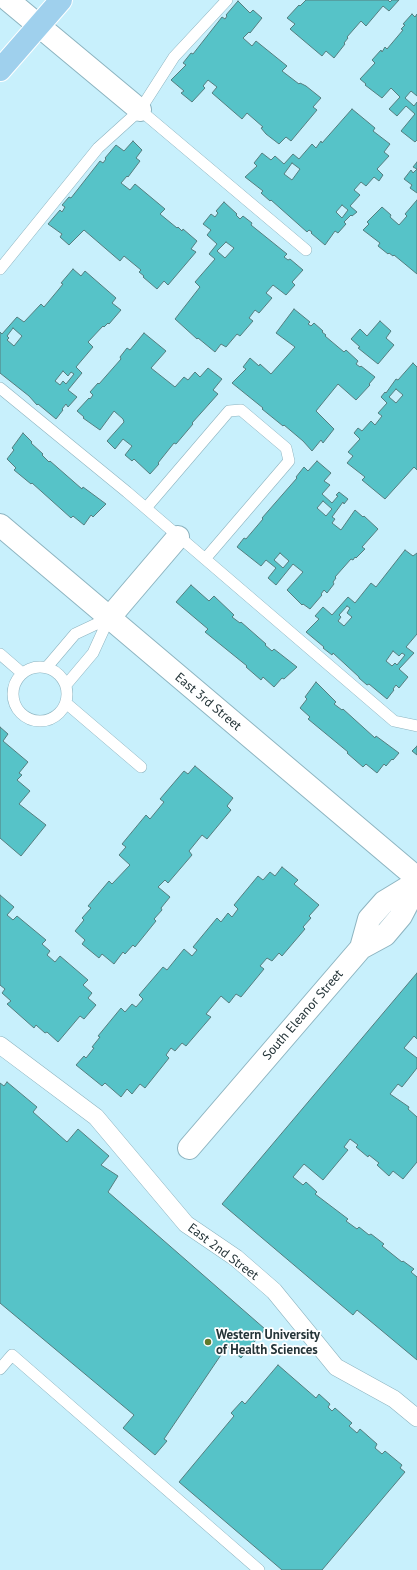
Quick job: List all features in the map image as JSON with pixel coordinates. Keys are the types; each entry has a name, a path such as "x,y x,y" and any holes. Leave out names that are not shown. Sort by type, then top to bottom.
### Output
{"main road":[{"path":"0,70 61,0"}],"street":[{"path":"8,0 140,110"},
{"name":"East 3rd Street","path":"0,525 417,878"},
{"path":"109,618 178,537"},
{"path":"361,948 369,919 384,902 417,882"},
{"name":"South Eleanor Street","path":"189,1148 361,948 385,935 401,916 417,885"},
{"name":"East 2nd Street","path":"0,1045 96,1117 186,1224 236,1258 274,1291 336,1367 394,1399 417,1418"}],"lane":[{"path":"0,269 98,148 140,110 174,57 226,0"},
{"path":"140,110 306,250"},
{"path":"0,388 146,508 394,721 417,726"},
{"path":"146,508 229,411 242,410 286,448 289,461 205,559"},
{"path":"47,668 75,634 109,618"},
{"path":"66,685 93,653 109,618"},
{"path":"0,654 22,673"},
{"path":"38,667 47,668 55,671 62,677 68,694 62,711 55,717 38,721 22,714 16,706 13,698 14,689 17,680 22,673 29,669 38,667"},
{"path":"66,703 141,768"},
{"path":"0,1369 12,1355 259,1570"}],"building":[{"path":"306,0 388,0 390,2 392,0 399,0 389,11 383,6 366,26 361,21 347,37 348,38 344,43 345,44 334,58 326,51 322,56 290,29 295,24 287,18"},
{"path":"238,1 250,13 253,10 262,18 250,33 249,32 243,38 252,46 256,41 287,66 282,71 299,84 300,83 306,86 321,98 313,107 317,110 291,141 286,137 279,144 266,134 261,128 263,127 247,113 242,119 212,93 217,87 208,80 203,86 205,88 192,102 181,93 184,91 171,80 186,65 183,63 191,53 193,54 222,17 225,19 227,16 226,15"},
{"path":"412,14 415,17 417,14 417,96 411,91 405,98 414,106 417,102 417,140 415,142 401,131 415,114 406,106 397,116 389,109 400,97 391,88 382,98 365,85 366,84 360,79 375,63 372,60 381,50 382,52 385,47 387,49 403,30 401,29 405,25 403,24"},
{"path":"352,109 375,128 373,131 390,144 384,152 389,156 377,169 383,175 379,181 374,177 366,186 361,182 354,190 360,195 350,206 357,212 352,216 351,215 344,222 346,224 338,233 335,231 325,245 311,233 312,232 309,230 307,232 271,200 270,201 261,193 263,191 245,177 257,166 254,163 262,153 271,160 275,156 284,164 293,154 299,159 312,144 316,148 321,141 322,143","holes":["292,163 300,169 292,180 284,174","342,205 348,210 342,218 336,212"]},
{"path":"133,141 142,150 136,158 140,161 128,177 127,176 121,183 130,190 135,184 165,209 160,214 177,228 178,227 182,231 183,229 197,241 191,249 196,252 168,285 164,281 157,289 143,277 144,276 139,272 141,270 124,256 120,261 84,230 69,245 60,237 62,234 48,224 60,210 62,212 65,207 62,205 69,197 71,198 100,161 103,163 106,159 105,158 116,145 124,151"},
{"path":"417,162 417,169 413,167"},
{"path":"417,169 417,193 410,188 412,185 404,179 411,170 413,173"},
{"path":"417,200 417,274 394,255 388,254 378,246 380,243 363,230 369,224 367,222 382,207 399,225 407,216 405,214"},
{"path":"224,202 237,214 236,215 240,219 243,216 252,223 251,225 287,254 284,257 288,260 290,259 303,270 292,282 295,285 286,295 273,285 266,293 272,298 259,313 255,310 249,318 253,321 240,336 237,334 226,347 221,344 215,352 198,338 197,339 175,319 200,287 195,282 215,259 209,254 217,244 207,235 211,230 203,224 211,214 215,217 218,213 216,211","holes":["226,242 234,248 225,258 217,251"]},
{"path":"73,269 81,276 85,271 116,298 112,303 121,310 109,324 108,323 104,327 103,326 88,342 93,347 76,367 82,373 68,390 77,397 68,407 66,404 56,419 38,404 37,405 29,396 0,373 0,332 2,334 17,317 24,322 41,304 44,307 63,284 61,283","holes":["13,328 22,336 14,346 7,340 9,338 7,336","63,371 68,376 71,372 74,374 66,384 63,381 60,385 55,381"]},
{"path":"294,309 310,322 308,324 311,326 314,323 323,331 322,332 326,335 325,336 344,352 346,350 358,361 356,364 375,377 369,384 370,385 356,400 338,384 316,411 334,429 323,443 321,440 312,451 303,441 232,383 246,369 243,367 250,358 259,366 260,364 271,374 295,347 276,333"},
{"path":"380,321 391,331 386,338 394,345 378,364 358,348 360,347 351,339 360,329 367,336"},
{"path":"144,333 166,351 151,368 175,387 184,377 188,380 195,372 200,377 208,368 222,379 213,390 218,394 192,423 193,424 176,444 174,443 150,474 134,459 132,461 125,455 132,446 123,439 115,449 107,441 124,422 123,419 114,411 100,430 83,418 84,417 77,411 89,398 90,399 93,395 90,392 121,359 120,357 127,348 130,350"},
{"path":"413,363 417,367 417,470 414,467 385,499 362,480 365,477 347,463 353,456 348,452 360,439 354,433 358,428 362,431 371,421 375,425 382,416 378,413 387,403 381,397 385,392 386,393 396,379 398,380","holes":["396,389 403,395 396,403 389,397"]},
{"path":"23,433 49,462 50,461 82,489 83,487 106,504 93,517 91,515 84,525 73,516 71,518 32,483 31,484 14,470 16,468 7,459 14,450 12,448"},
{"path":"317,461 331,473 324,481 330,485 322,494 332,503 338,496 336,495 339,492 348,499 344,504 343,502 332,517 335,519 332,523 341,530 355,510 378,529 362,547 365,549 356,558 355,557 353,560 351,559 335,577 336,578 333,582 334,584 327,593 324,590 321,594 322,595 310,609 303,604 302,605 287,590 303,572 293,564 276,585 268,578 276,568 266,560 261,566 237,547 263,519 262,518 297,478 296,477 304,467 308,471","holes":["323,501 332,509 326,516 317,508","280,553 289,561 283,568 274,560"]},
{"path":"405,550 413,556 417,553 417,634 406,647 414,653 399,669 408,677 399,688 396,685 387,699 369,684 367,685 333,653 332,655 306,632 319,619 315,616 323,607 332,615 348,597 355,603 371,583 376,587","holes":["347,606 350,608 347,613 352,617 344,626 338,621 341,617 339,615","393,651 399,656 402,653 405,655 397,665 395,663 392,666 386,661"]},
{"path":"191,585 209,601 214,596 234,615 232,617 240,623 241,622 272,651 274,649 297,667 284,679 282,678 274,687 263,677 261,680 246,667 247,666 205,632 208,629 176,602"},
{"path":"316,682 336,702 334,704 342,710 343,709 375,738 376,736 399,753 393,760 392,759 386,766 384,764 377,773 366,764 363,767 347,753 348,752 308,719 310,717 300,708 307,699 305,697"},
{"path":"0,727 8,734 3,741 28,762 19,773 22,775 17,780 30,791 19,804 46,825 21,856 0,838"},
{"path":"417,746 417,755 412,751"},
{"path":"195,766 233,798 227,806 231,810 207,839 202,835 189,851 192,855 168,883 165,880 158,887 170,897 154,919 156,921 135,947 133,945 125,954 123,952 114,964 102,954 99,958 82,944 85,940 75,931 84,920 82,918 91,908 88,906 109,881 112,884 130,865 119,855 126,847 122,844 146,815 150,819 164,802 160,799 184,771 188,774"},
{"path":"282,867 298,880 294,884 319,905 309,916 311,918 303,927 305,929 282,956 279,953 272,961 267,958 260,966 264,969 241,997 236,994 229,1003 221,996 206,1014 211,1017 186,1046 182,1043 175,1051 171,1048 166,1055 169,1058 145,1088 140,1084 132,1094 127,1089 121,1097 105,1083 102,1086 76,1065 84,1056 86,1058 94,1048 92,1047 100,1037 98,1036 121,1008 125,1012 132,1004 136,1007 143,999 139,995 163,967 167,970 184,949 192,956 197,950 193,947 217,918 221,922 228,913 232,917 238,909 234,905 258,876 263,880 270,872 275,876"},
{"path":"0,895 14,907 7,915 13,920 17,916 46,940 42,944 50,951 47,955 55,962 60,956 88,980 83,985 92,993 88,998 96,1005 84,1019 80,1016 58,1042 36,1025 34,1028 7,1004 11,1001 2,993 5,989 0,985"},
{"path":"417,973 417,1039 414,1036 404,1048 417,1058 417,1068 402,1087 398,1084 390,1094 409,1107 408,1109 417,1117 417,1162 403,1179 393,1171 389,1176 377,1165 379,1163 369,1155 368,1157 356,1147 358,1145 350,1139 344,1147 348,1150 323,1180 304,1164 293,1177 303,1185 306,1182 317,1192 315,1194 348,1219 346,1221 357,1229 359,1227 369,1235 371,1234 384,1244 382,1246 402,1262 403,1261 414,1269 411,1272 417,1277 417,1360 357,1310 353,1315 222,1204"},
{"path":"7,1082 37,1107 33,1112 67,1142 78,1129 109,1156 101,1165 118,1176 108,1192 265,1329 241,1358 227,1346 164,1439 167,1441 155,1455 123,1428 134,1415 0,1303 0,1083 4,1086"},
{"path":"278,1365 316,1398 319,1394 330,1404 328,1407 332,1411 335,1408 352,1423 349,1426 357,1433 360,1429 377,1444 375,1448 382,1454 385,1451 402,1465 400,1468 405,1472 322,1570 282,1570 179,1482 234,1416 231,1413 242,1401 245,1404"}],"place":[{"name":"Western University of Health Sciences","path":"208,1342"}]}
